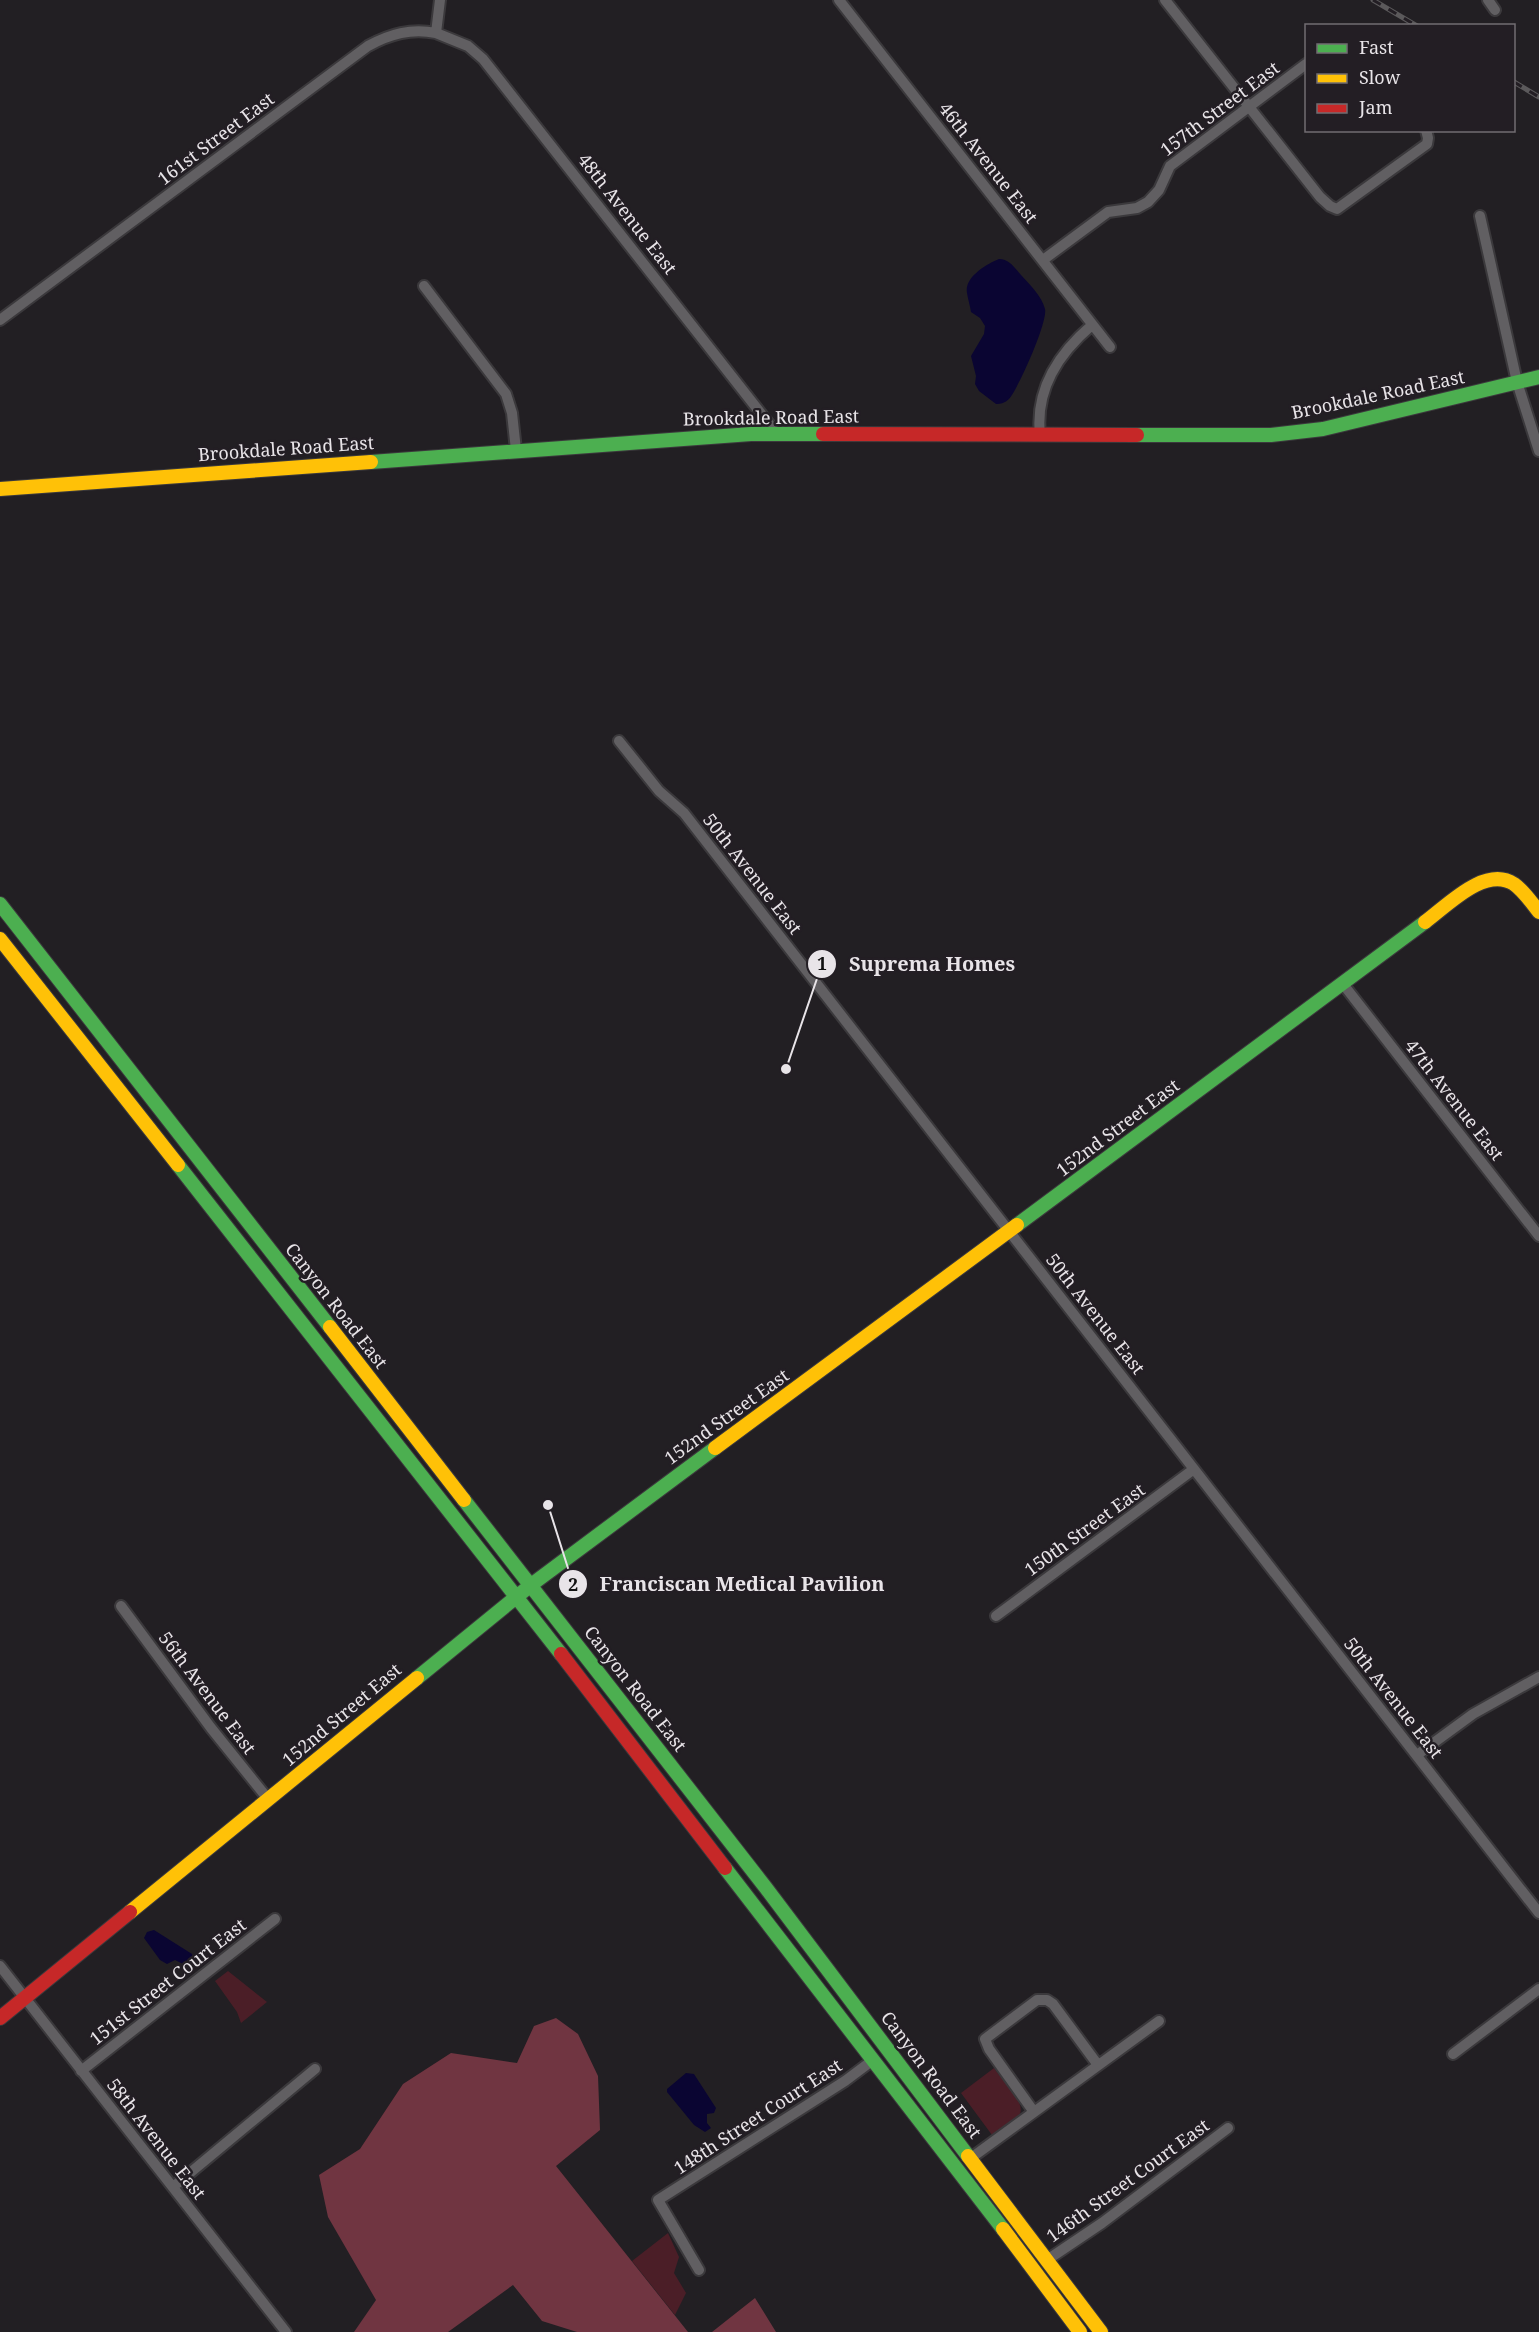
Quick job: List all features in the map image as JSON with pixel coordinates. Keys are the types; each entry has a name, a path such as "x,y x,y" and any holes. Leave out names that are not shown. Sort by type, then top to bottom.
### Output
{"main road":[{"name":"Brookdale Road East","path":"0,489 697,436 777,434 1271,435 1323,429 1539,377"},
{"name":"152nd Street East","path":"0,2018 531,1585 1478,883 1498,878 1515,884 1539,912"},
{"name":"Canyon Road East","path":"0,904 874,2029 1101,2332"},
{"name":"Canyon Road East","path":"0,939 517,1596 1080,2332"},
{"path":"814,1984 822,1981 874,2029"}],"street":[{"path":"436,33 440,0"},
{"name":"46th Avenue East","path":"838,0 1110,347"},
{"path":"1165,0 1330,207 1337,209 1427,144 1426,132"},
{"path":"1488,0 1495,10"},
{"name":"161st Street East","path":"0,320 368,46 395,34 410,31 436,33"},
{"name":"48th Avenue East","path":"436,33 468,46 483,59 777,434"},
{"name":"157th Street East","path":"1043,260 1108,212 1137,208 1148,202 1159,190 1170,166 1305,65"},
{"path":"1480,216 1517,382 1539,452"},
{"path":"424,286 506,394 513,413 516,450"},
{"path":"1040,435 1039,410 1044,386 1059,359 1092,325"},
{"name":"50th Avenue East","path":"619,741 659,791 684,813 1539,1913"},
{"name":"47th Avenue East","path":"1342,984 1539,1236"},
{"name":"150th Street East","path":"996,1616 1194,1469"},
{"name":"56th Avenue East","path":"121,1606 268,1799"},
{"path":"1417,1755 1473,1714 1539,1677"},
{"name":"151st Street Court East","path":"81,2071 275,1919"},
{"name":"58th Avenue East","path":"0,1966 286,2332"},
{"path":"1453,2054 1539,1989"},
{"path":"1034,2112 988,2049 986,2039 1037,2000 1047,2000 1053,2004 1098,2065"},
{"path":"971,2158 1159,2021"},
{"name":"148th Street Court East","path":"699,2270 658,2200 845,2081 873,2060"},
{"path":"173,2187 315,2069"},
{"name":"146th Street Court East","path":"1047,2260 1111,2217 1228,2128"}],"shaded area":[{"path":"999,259 1006,260 1014,266 1038,295 1045,309 1045,316 1032,355 1019,383 1009,399 996,404 979,391 975,384 976,376 971,356 984,334 985,326 980,318 971,312 967,287 977,272"},
{"path":"154,1930 192,1954 194,1959 191,1965 175,1960 167,1964 160,1960 144,1938 147,1932"},
{"path":"228,1971 267,2002 241,2023 237,2012 215,1981"},
{"path":"556,2018 578,2034 598,2076 600,2130 556,2166 688,2332 577,2332 542,2321 513,2285 448,2332 354,2332 376,2300 328,2217 319,2175 360,2149 403,2084 451,2053 517,2063 534,2026"},
{"path":"994,2068 1012,2090 1021,2108 1020,2114 992,2135 961,2093"},
{"path":"686,2073 694,2074 716,2108 714,2113 707,2114 707,2123 711,2128 705,2132 694,2125 667,2092 667,2089"},
{"path":"668,2233 679,2257 674,2273 686,2293 675,2315 632,2261"},
{"path":"755,2298 776,2332 712,2332"}],"railway":[{"path":"1373,0 1414,24"},
{"path":"1515,83 1539,97"}],"traffic: fast":[{"path":"1137,435 1271,435 1323,429 1539,377"},
{"path":"371,462 751,434 823,434"},
{"path":"0,904 330,1327"},
{"path":"1017,1225 1425,922"},
{"path":"178,1165 561,1654"},
{"path":"417,1678 531,1585 715,1448"},
{"path":"464,1500 766,1888 968,2156"},
{"path":"725,1868 1003,2229"}],"traffic: slow":[{"path":"0,489 371,462"},
{"path":"1425,922 1467,890 1479,883 1491,880 1503,880 1514,884 1539,912"},
{"path":"0,939 178,1165"},
{"path":"715,1448 1017,1225"},
{"path":"330,1327 464,1500"},
{"path":"130,1912 417,1678"},
{"path":"968,2156 1101,2332"},
{"path":"1003,2229 1080,2332"}],"traffic: jam":[{"path":"823,434 1137,435"},
{"path":"561,1654 725,1868"},
{"path":"0,2018 130,1912"}],"place":[{"name":"Suprema Homes","path":"786,1069"},
{"name":"Franciscan Medical Pavilion","path":"548,1505"}]}
